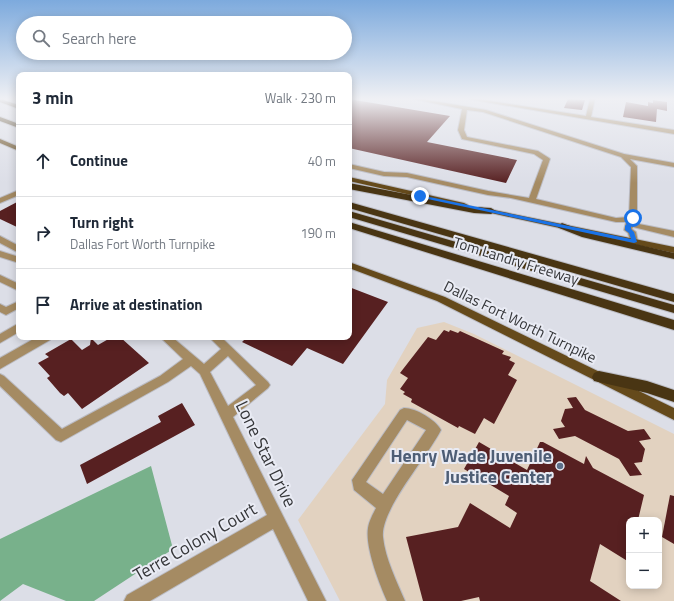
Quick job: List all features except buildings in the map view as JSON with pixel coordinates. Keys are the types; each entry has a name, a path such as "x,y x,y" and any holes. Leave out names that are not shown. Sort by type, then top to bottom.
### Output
{"highway":[{"path":"352,187 474,210 491,211"},
{"name":"Tom Landry Freeway","path":"352,206 674,298"},
{"path":"352,215 674,310"},
{"name":"Tom Landry Freeway","path":"352,226 674,325"},
{"path":"562,226 586,235 674,256"},
{"path":"599,377 674,396"}],"main road":[{"path":"0,141 16,148"},
{"path":"352,180 674,250"},
{"name":"Dallas Fort Worth Turnpike","path":"352,266 441,299 674,414"}],"street":[{"path":"462,127 464,138 536,152 547,159 532,200"},
{"path":"534,127 623,156 674,165"},
{"path":"644,127 674,132"},
{"path":"623,156 634,166 633,218 631,225 634,242"},
{"path":"352,167 384,174 407,175 488,193 532,200 631,225 674,234"},
{"path":"0,195 16,187"},
{"path":"0,201 16,193"},
{"path":"0,239 16,248"},
{"path":"0,254 16,258"},
{"path":"0,278 16,286"},
{"path":"0,308 6,312 16,306"},
{"path":"0,338 16,329"},
{"path":"0,364 41,340"},
{"name":"Lone Star Drive","path":"169,340 204,371 317,601"},
{"path":"218,340 264,385 226,415"},
{"path":"204,371 228,349"},
{"path":"0,379 61,436 164,379 192,360"},
{"path":"385,505 359,485 358,480 404,414 408,414 432,427 434,430 385,505 376,526 375,537 387,582 396,601"},
{"name":"Terre Colony Court","path":"133,601 277,518"}],"shaded area":[{"path":"444,322 474,334 674,434 674,601 340,601 298,520 385,404 387,380 417,328"}],"green space":[{"path":"151,466 173,549 94,601 66,601 23,584 0,601 0,539"}],"place":[{"name":"Henry Wade Juvenile Justice Center","path":"560,466"}],"route":[{"path":"420,196 634,242 632,232 628,230 628,226 633,218"}]}
